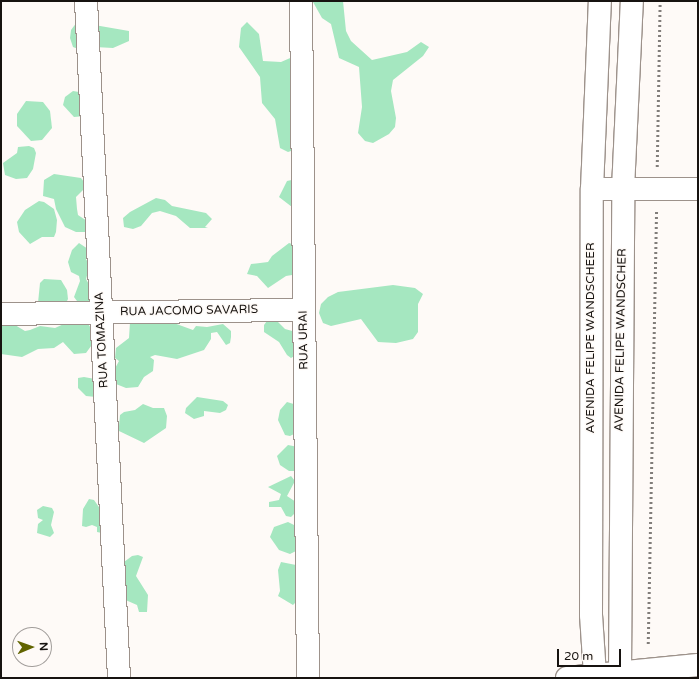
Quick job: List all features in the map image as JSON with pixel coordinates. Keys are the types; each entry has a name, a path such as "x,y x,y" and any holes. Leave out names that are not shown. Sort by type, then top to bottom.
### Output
{"street":[{"name":"RUA TOMAZINA","path":"86,1 100,312 120,678"},
{"name":"RUA URAI","path":"302,1 308,678"},
{"name":"AVENIDA FELIPE WANDSCHEER","path":"596,676 591,614 592,189 600,1"},
{"name":"AVENIDA FELIPE WANDSCHER","path":"619,675 623,189 632,1"},
{"path":"592,189 698,189"},
{"name":"RUA JACOMO SAVARIS","path":"1,314 304,310"},
{"path":"567,678 619,675 698,665"}],"path":[{"path":"648,644 660,1"}],"green space":[{"path":"343,1 346,31 351,41 372,60 407,52 421,42 429,47 423,56 393,80 391,91 396,118 395,127 389,134 373,143 365,141 358,133 362,107 359,67 339,58 331,24 322,18 313,2"},
{"path":"77,22 129,31 129,41 113,48 95,47 81,50 73,47 70,38 71,30"},
{"path":"247,22 259,34 263,61 281,62 297,55 297,149 288,152 280,148 275,119 262,103 260,77 239,47 241,28"},
{"path":"73,91 79,92 81,96 85,116 74,117 63,105 65,97"},
{"path":"26,101 43,102 50,111 52,128 42,140 31,141 17,126 17,114"},
{"path":"29,146 34,148 36,153 33,169 27,178 16,179 5,175 3,163 17,153 18,147"},
{"path":"54,174 81,178 84,182 84,189 76,197 78,215 87,221 87,232 76,232 65,227 56,209 54,199 43,196 44,180"},
{"path":"296,179 297,230 291,225 292,207 279,197 287,181"},
{"path":"156,198 165,200 172,206 206,213 212,219 205,227 208,228 190,228 176,216 160,211 152,213 141,226 133,229 124,227 123,218 130,212"},
{"path":"39,201 44,202 54,209 57,220 56,232 54,237 42,237 30,244 19,232 17,222 25,210"},
{"path":"79,243 88,249 86,260 91,262 86,279 91,288 92,305 80,305 74,297 80,281 79,276 71,272 68,262 72,250"},
{"path":"289,243 295,245 298,274 286,276 268,288 257,276 247,274 251,264 268,262 272,256"},
{"path":"44,279 61,280 67,290 68,299 65,305 38,303 40,283"},
{"path":"393,285 415,288 423,294 418,304 418,332 413,339 396,343 378,342 361,319 331,326 323,323 319,313 321,304 328,297 338,292"},
{"path":"86,321 93,331 94,342 86,353 74,354 63,342 54,348 38,349 22,357 1,354 1,325 15,325 25,331 40,326 55,328 66,323"},
{"path":"267,321 277,321 285,329 296,332 296,355 291,358 287,355 279,342 264,332 264,325"},
{"path":"130,322 171,322 193,330 196,326 207,327 223,324 231,331 230,343 226,345 217,332 211,333 211,339 204,350 177,359 155,355 150,357 154,360 153,371 144,377 138,387 126,388 116,384 112,374 119,361 115,358 116,348 129,338"},
{"path":"84,377 95,379 96,397 86,396 78,388 78,378"},
{"path":"197,397 223,401 228,405 226,410 220,413 204,411 204,416 194,419 185,413 186,408"},
{"path":"287,402 297,405 296,433 290,436 285,435 278,420 280,410"},
{"path":"143,404 153,408 164,408 167,416 166,428 144,443 119,431 120,415 124,412 135,410"},
{"path":"288,445 298,447 300,469 289,471 280,465 277,456"},
{"path":"291,476 295,481 287,496 296,502 295,513 291,517 286,516 281,507 269,507 269,502 279,500 281,494 268,487"},
{"path":"89,499 94,500 101,510 102,533 97,532 97,527 92,525 86,527 82,526 83,509"},
{"path":"43,506 52,508 54,512 51,525 54,533 50,537 37,533 38,524 43,520 38,518 37,510"},
{"path":"288,522 298,527 300,549 290,554 279,550 270,537 274,527"},
{"path":"138,555 143,557 136,576 148,595 147,612 139,612 137,605 121,598 124,562 132,556"},
{"path":"281,562 296,565 297,601 293,605 278,596 280,591 278,570"}]}
